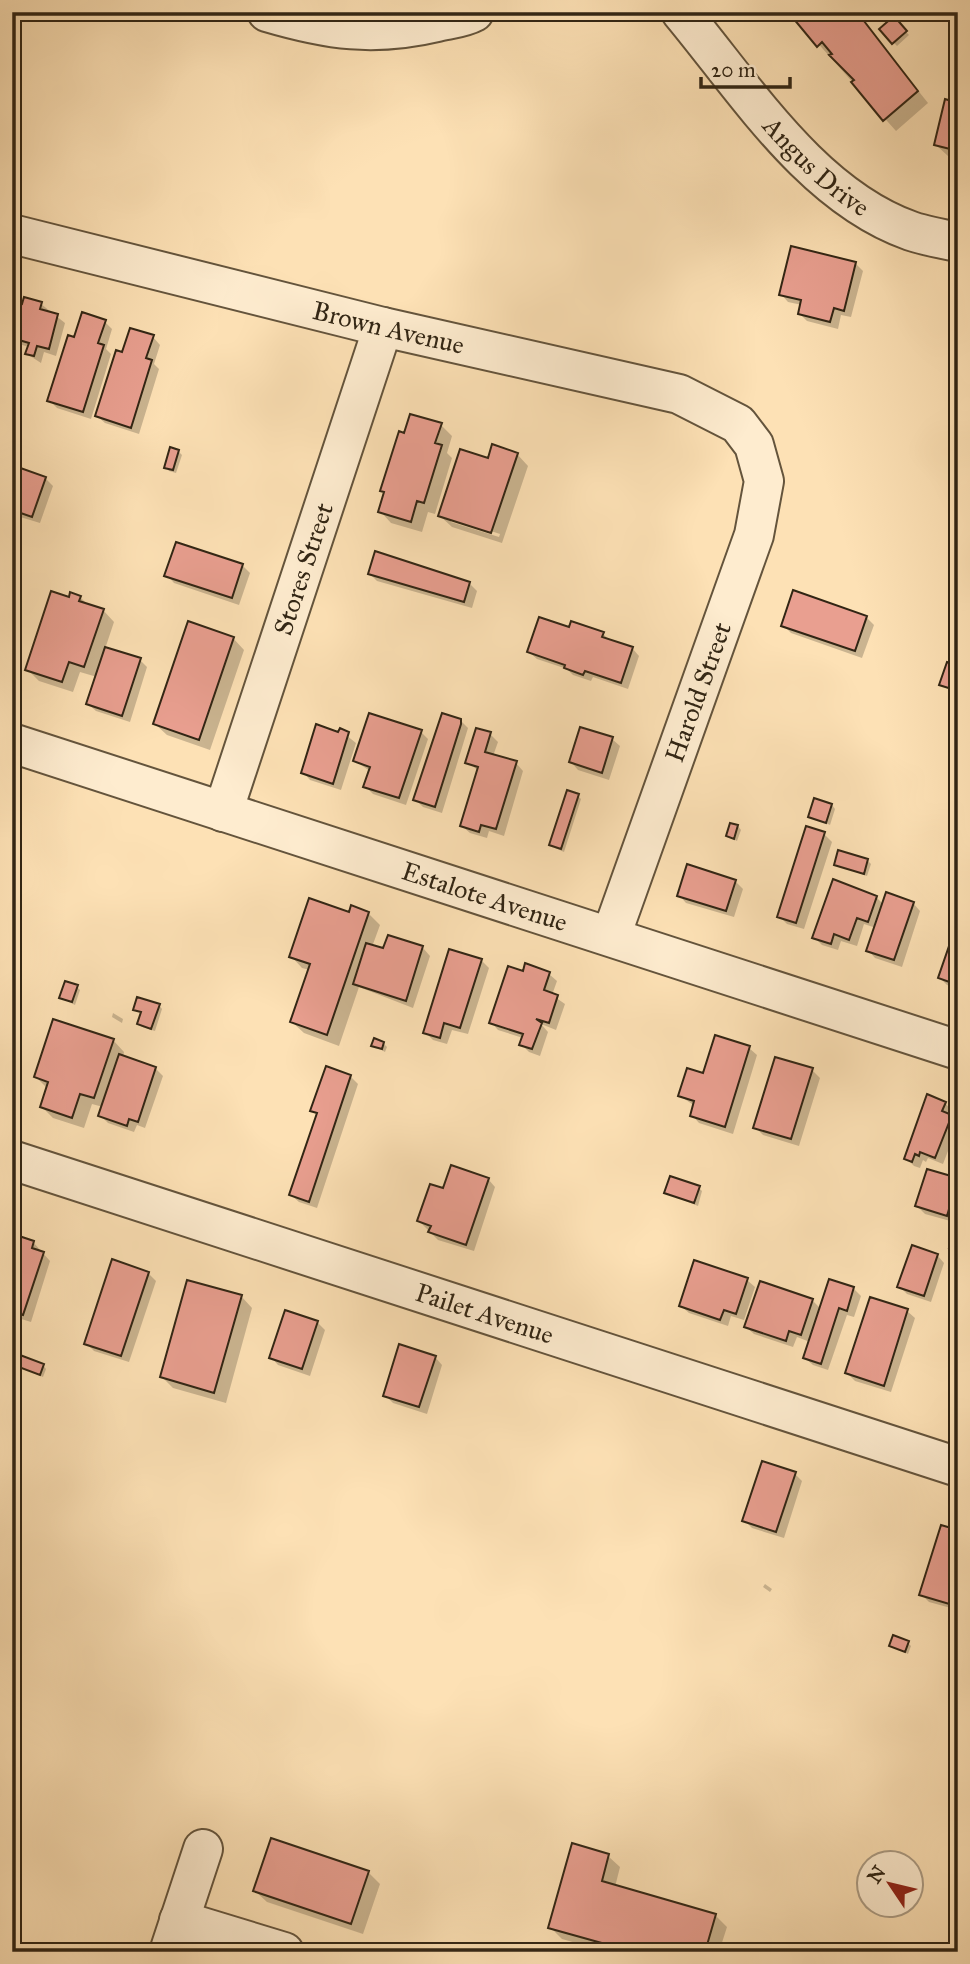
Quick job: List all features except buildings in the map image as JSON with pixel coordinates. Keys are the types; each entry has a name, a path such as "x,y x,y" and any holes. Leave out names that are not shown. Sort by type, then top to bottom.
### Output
{"street":[{"path":"267,12 316,26 365,32 410,29 474,12"},
{"name":"Angus Drive","path":"681,12 804,161 838,191 874,214 911,231 958,242"},
{"name":"Brown Avenue","path":"12,234 383,327 679,394 738,424 754,445"},
{"name":"Stores Street","path":"223,812 383,327"},
{"name":"Harold Street","path":"611,936 754,535 764,481 754,445"},
{"name":"Estalote Avenue","path":"12,743 958,1049"},
{"name":"Pailet Avenue","path":"12,1160 958,1467"},
{"path":"203,1849 174,1936 284,1952"}]}
